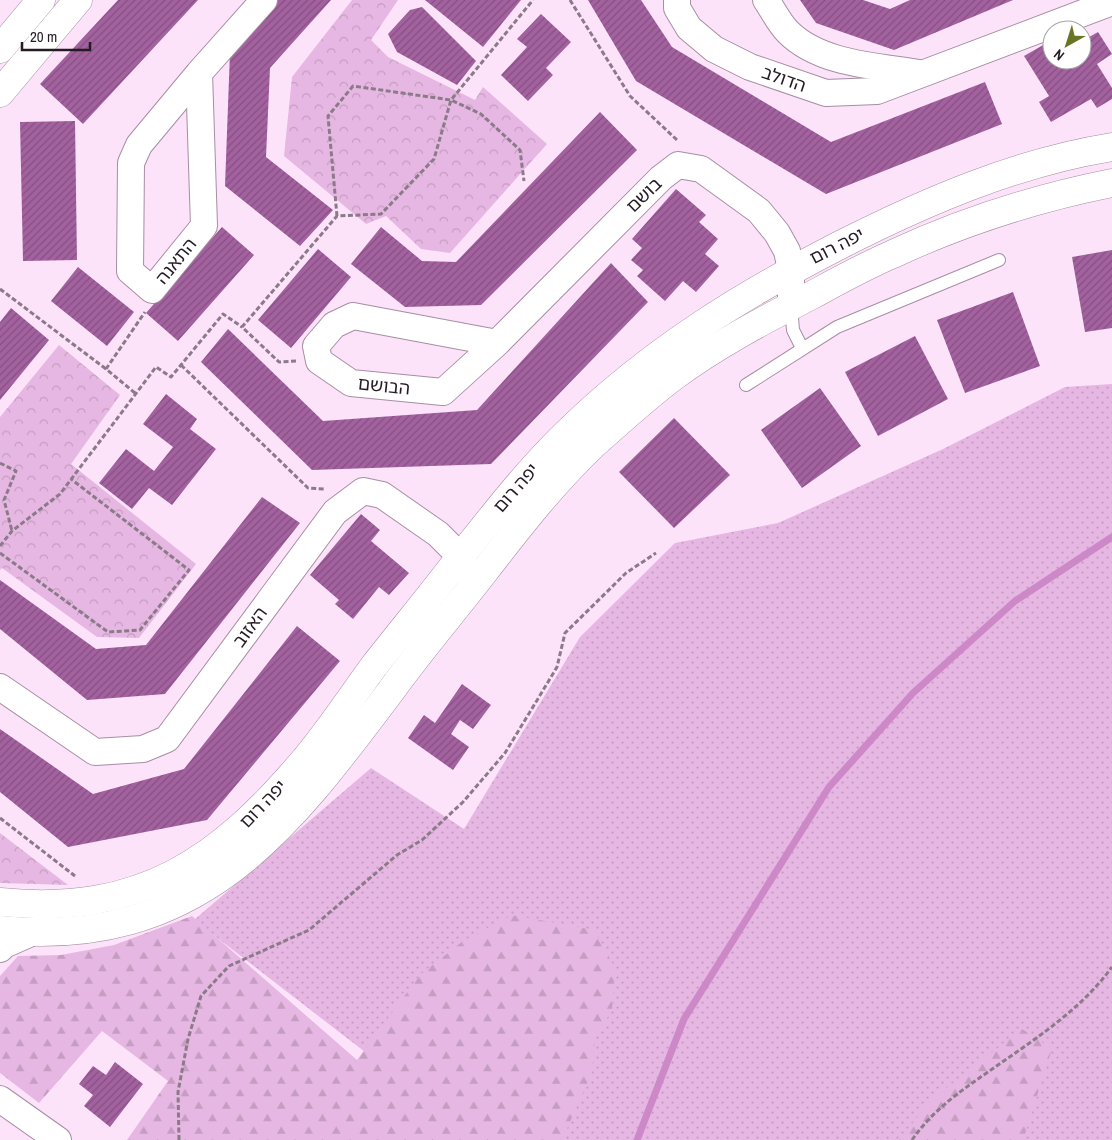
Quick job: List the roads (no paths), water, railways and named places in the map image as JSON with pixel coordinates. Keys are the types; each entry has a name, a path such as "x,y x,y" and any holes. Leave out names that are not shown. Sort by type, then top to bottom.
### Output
{"street":[{"path":"0,49 41,0"},
{"path":"0,93 45,36 78,0"},
{"name":"התאנה","path":"199,73 204,226 152,290 130,271 131,163 139,145 199,73 264,0"},
{"name":"הדולב","path":"677,0 677,8 689,28 714,49 750,67 826,93 876,90 1112,2"},
{"name":"הדולב","path":"766,0 788,32 812,48 842,60 919,73"},
{"name":"יפה רום","path":"0,902 32,905 78,904 105,899 164,879 223,844 243,826 308,756 374,666 496,510 535,465 572,427 612,392 694,328 791,270 938,198 1056,159 1112,146"},
{"name":"בושם","path":"497,343 661,178 678,165 701,169 759,211 777,233 787,251 791,270"},
{"name":"יפה רום","path":"0,930 31,933 81,931 136,918 175,904 209,886 240,865 262,846 329,774 396,683 518,527 555,484 617,424 671,378 711,350 893,253 974,222 1040,200 1112,183"},
{"path":"791,270 791,306"},
{"name":"הבושם","path":"353,316 497,343 443,392 351,383 319,361 316,346 334,325 353,316"},
{"name":"האזוב","path":"0,687 94,752 143,749 167,739 335,512 363,491 382,495 438,534 461,557 473,585"},
{"path":"0,949 4,945 31,933"},
{"path":"0,1099 58,1140"}],"lane":[{"path":"746,385 836,327 999,260"},
{"path":"791,306 793,330 802,348"}],"waterway":[{"path":"637,1140 684,1019 829,787 913,693 1015,601 1112,537"}]}
